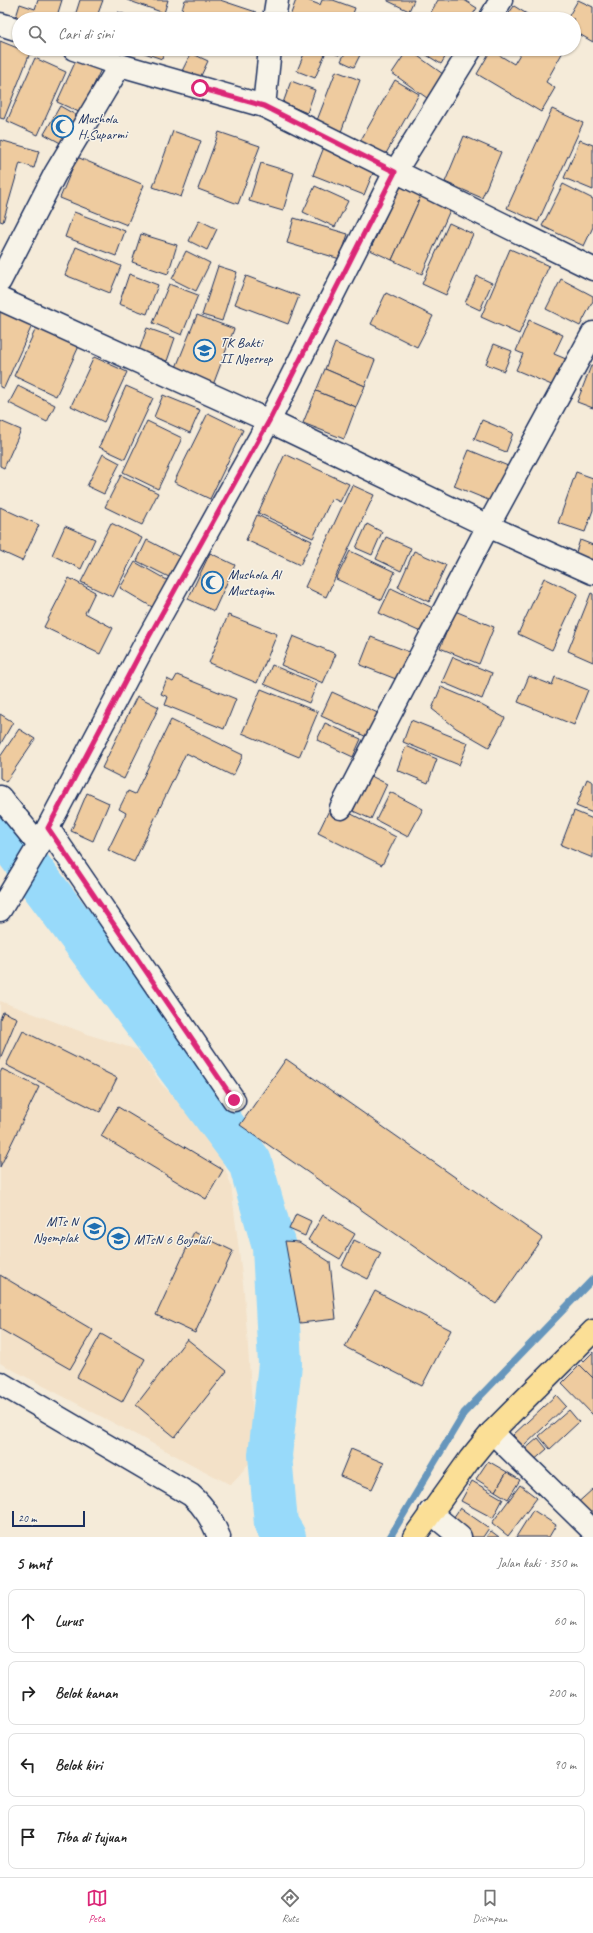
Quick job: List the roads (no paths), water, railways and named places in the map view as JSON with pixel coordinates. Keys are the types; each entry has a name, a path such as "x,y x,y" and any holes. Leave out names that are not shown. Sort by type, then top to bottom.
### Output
{"main road":[{"path":"414,1537 430,1512 492,1432 593,1330"}],"street":[{"path":"275,12 277,0"},
{"path":"494,12 501,0"},
{"path":"0,24 12,28"},
{"path":"94,56 120,65 264,106 593,269"},
{"path":"264,106 269,56"},
{"path":"0,910 40,842 146,642 269,421 395,172 467,56"},
{"path":"0,281 55,174 120,65"},
{"path":"0,299 269,421 488,526 593,572"},
{"path":"340,808 488,526 593,333"},
{"path":"0,797 40,842 234,1100"},
{"path":"0,1383 191,1495 201,1504 211,1517 219,1537"},
{"path":"492,1432 593,1531"},
{"path":"430,1512 460,1537"}],"waterway":[{"path":"0,828 250,1162 274,1247 280,1364 270,1455 276,1524 284,1537"},
{"path":"390,1537 464,1413 593,1279"}],"place":[{"name":"Mushola H.Suparmi","path":"63,126"},
{"name":"TK Bakti II Ngesrep","path":"205,350"},
{"name":"Mushola Al Mustaqim","path":"212,582"},
{"name":"MTs N Ngemplak","path":"94,1229"},
{"name":"MTsN 6 Boyolali","path":"119,1239"}]}
